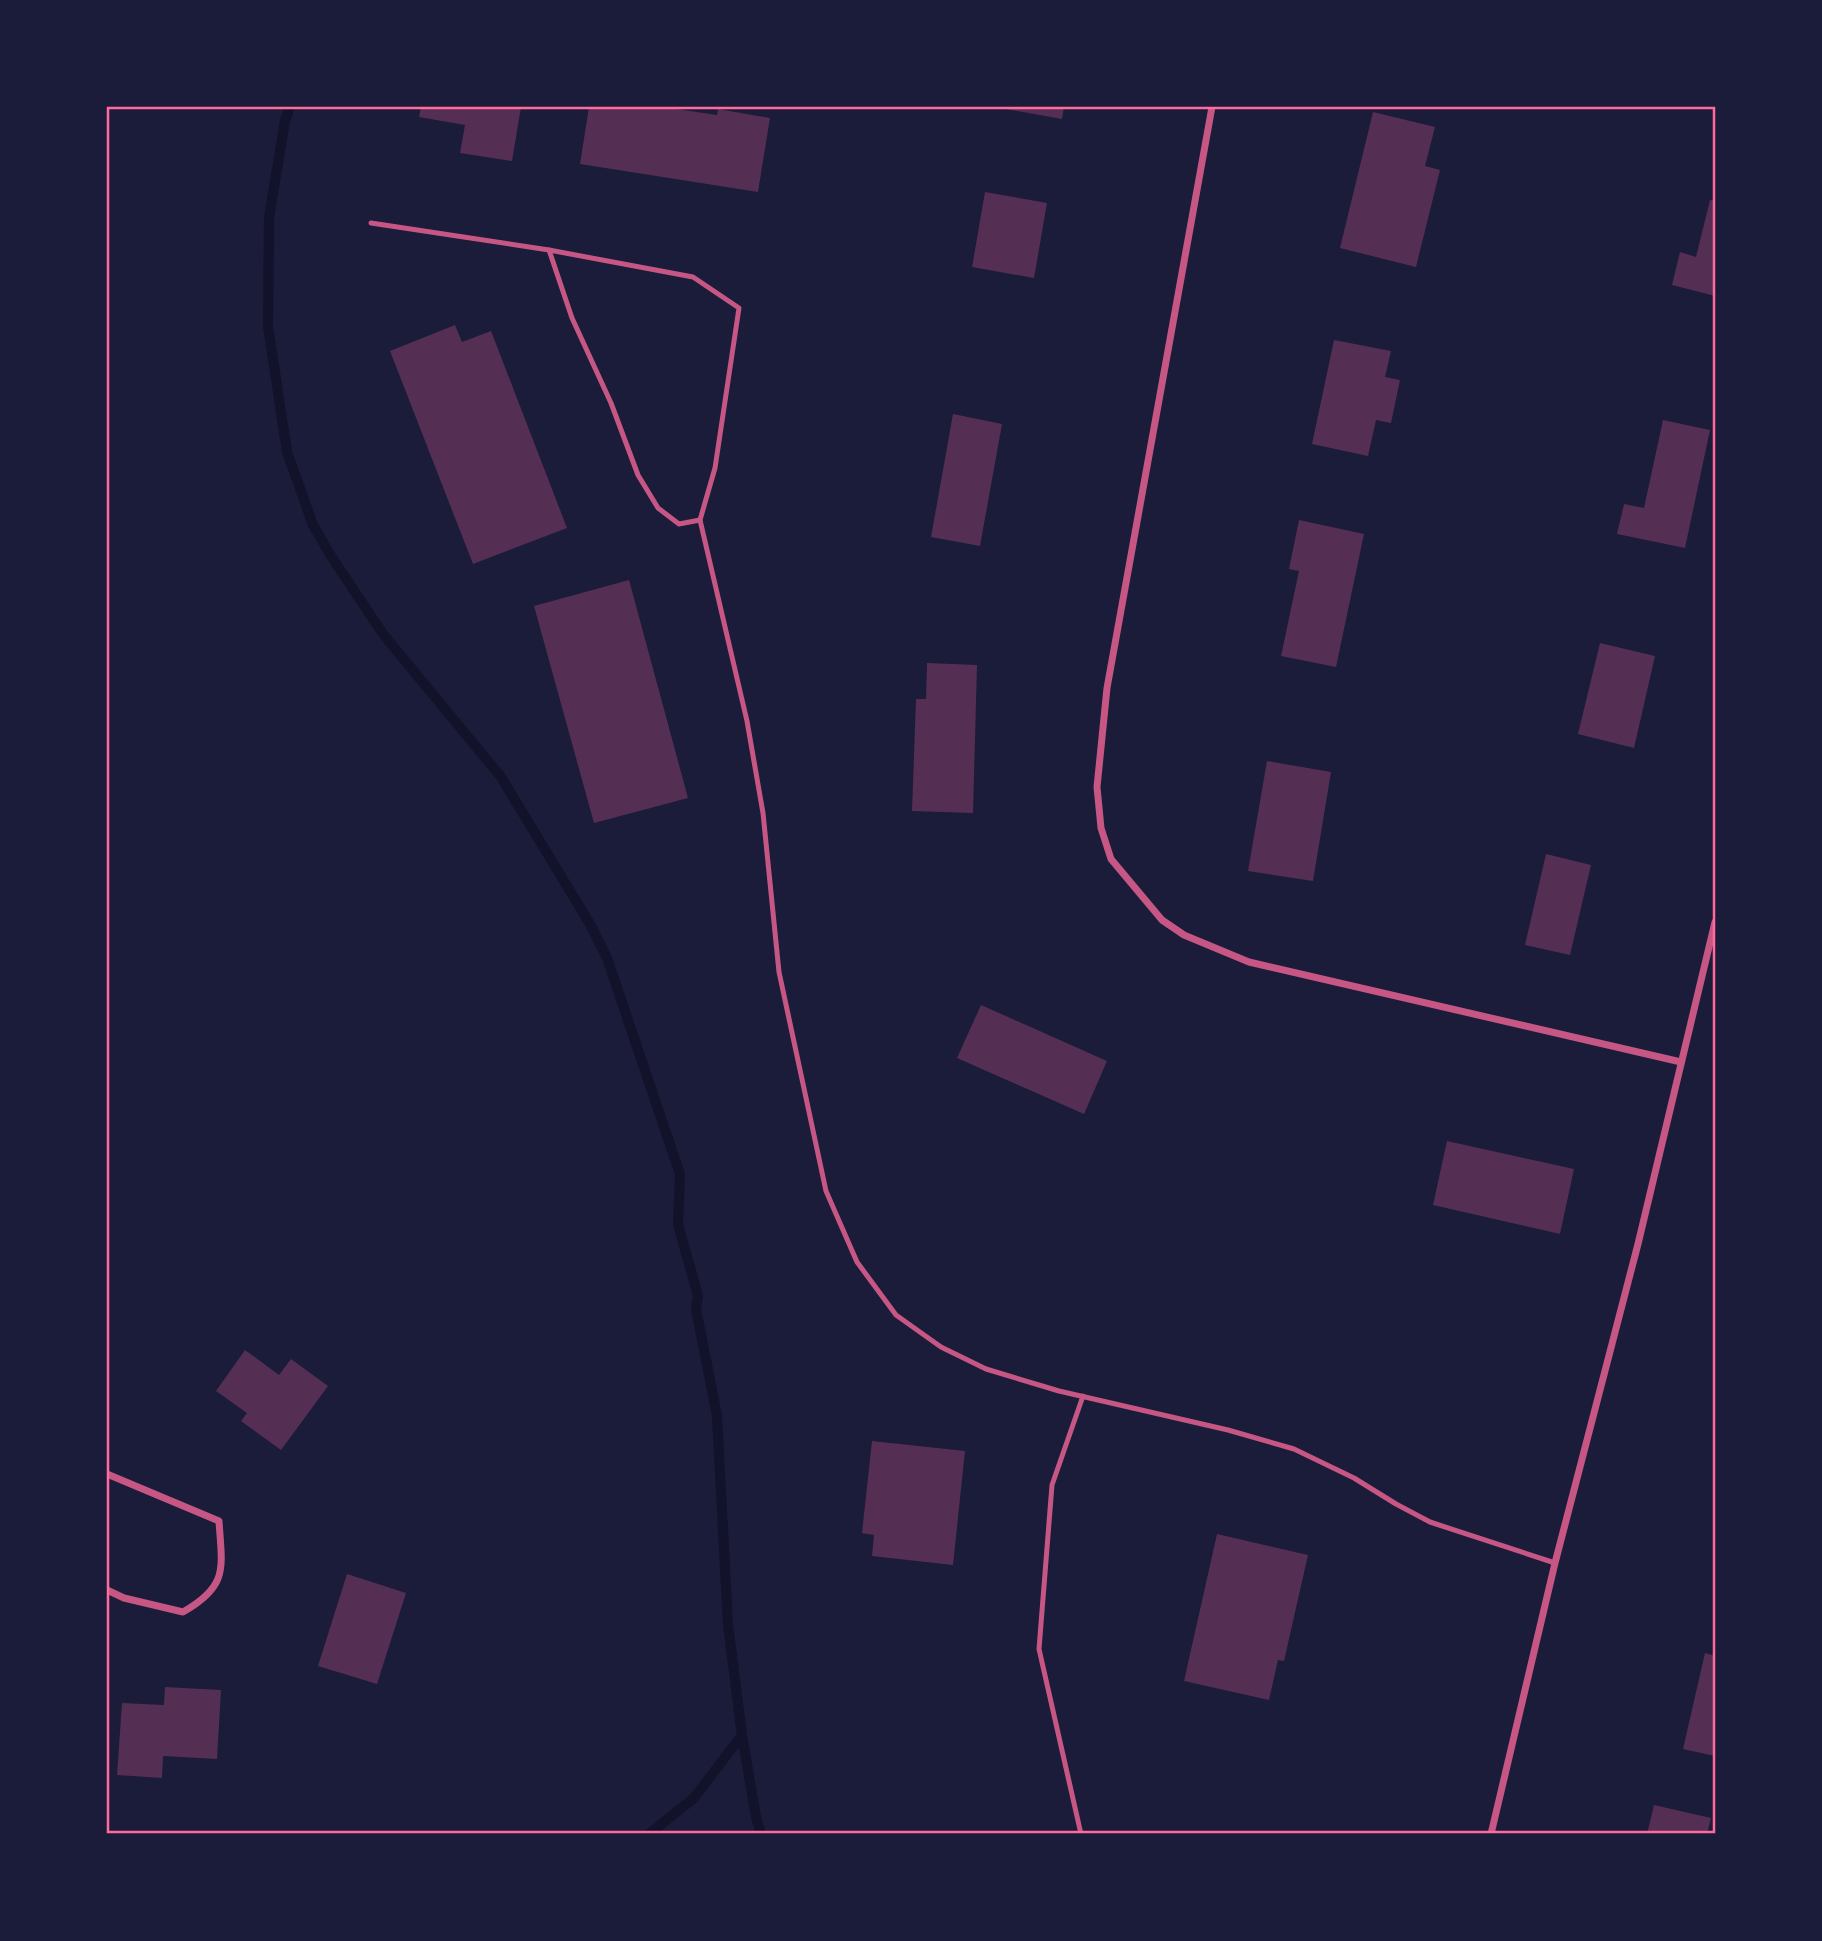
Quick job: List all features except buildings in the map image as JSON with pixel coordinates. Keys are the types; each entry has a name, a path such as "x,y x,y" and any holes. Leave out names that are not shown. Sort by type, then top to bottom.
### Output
{"street":[{"path":"1212,107 1107,688 1097,787 1101,828 1111,859 1161,920 1184,935 1249,962 1681,1062"},
{"path":"1491,1834 1555,1563 1638,1244 1715,922"},
{"path":"107,1474 219,1521 221,1555 220,1576 206,1599 183,1612 124,1598 107,1590"}],"lane":[{"path":"371,223 549,250 693,277 739,308 715,468 700,520 747,721 763,813 779,972 826,1191 857,1262 896,1315 941,1347 986,1369 1294,1449 1354,1478 1430,1522 1555,1563"},
{"path":"549,250 572,318 611,403 638,475 658,508 679,524 700,520"},
{"path":"1081,1834 1040,1649 1052,1485 1083,1396"}],"waterway":[{"path":"290,107 285,121 269,217 268,326 287,452 313,525 383,634 501,777 590,924 607,958 680,1174 678,1224 698,1296 696,1309 717,1416 728,1625 742,1735 761,1834"},
{"path":"649,1834 694,1798 742,1735"}]}
